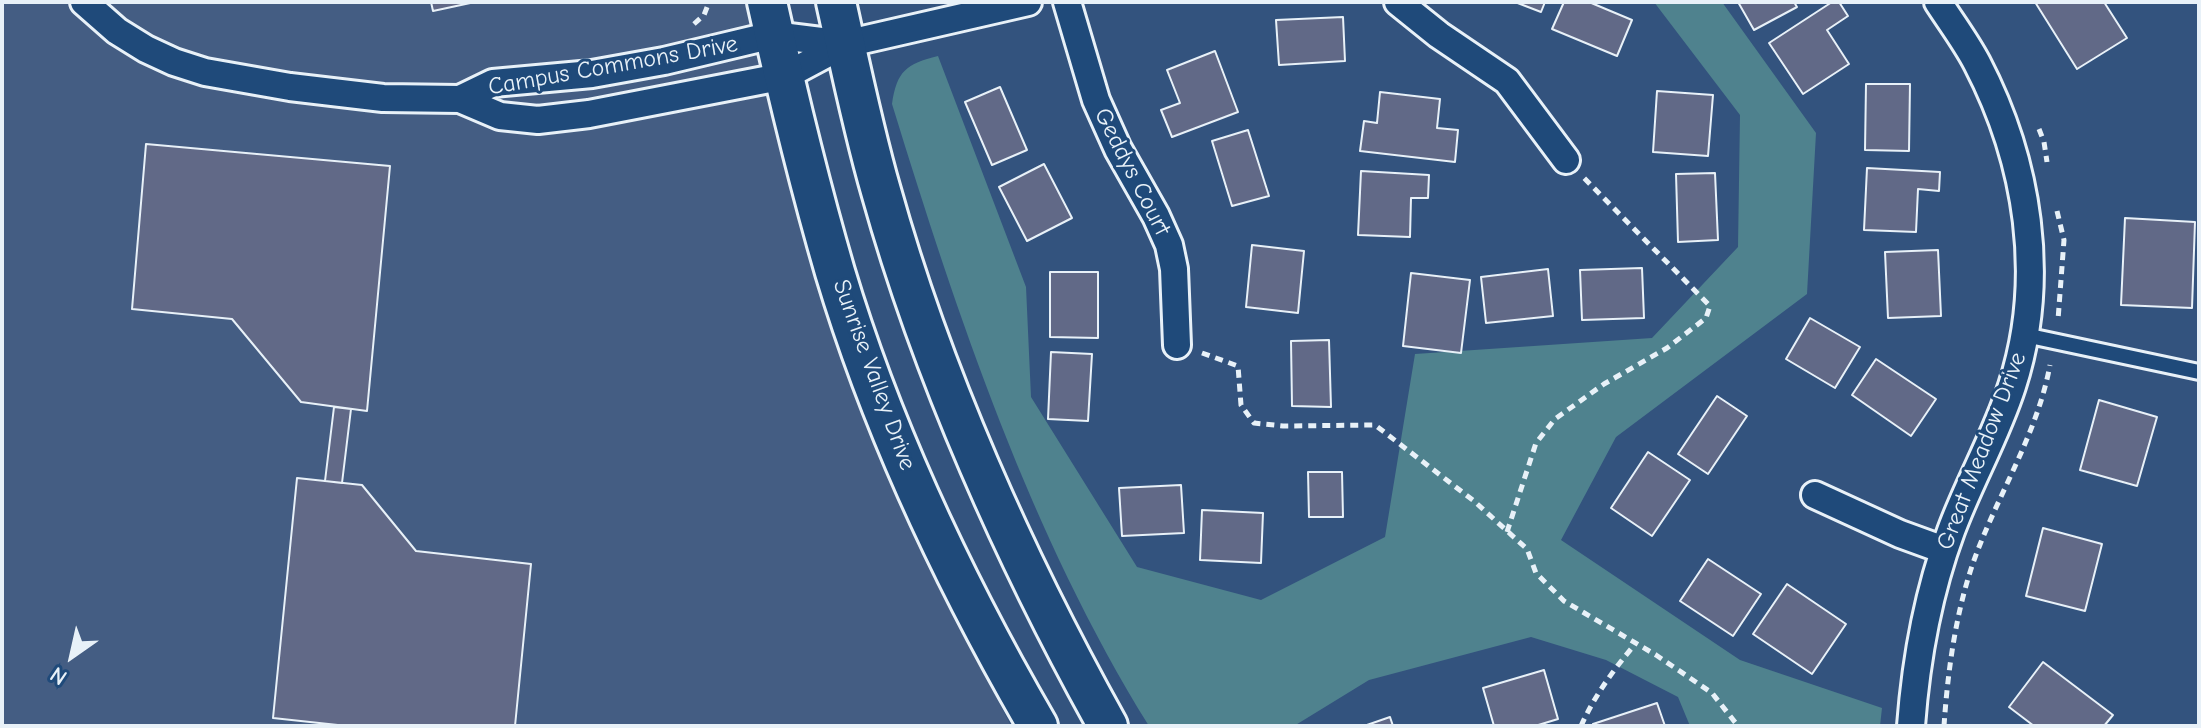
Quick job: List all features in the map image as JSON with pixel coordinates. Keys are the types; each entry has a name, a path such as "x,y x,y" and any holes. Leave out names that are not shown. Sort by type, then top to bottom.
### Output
{"main road":[{"path":"836,2 881,192 929,339 1016,545 1108,726"},
{"name":"Sunrise Valley Drive","path":"770,18 836,274 874,384 918,496 971,609 1038,726"}],"street":[{"name":"Campus Commons Drive","path":"84,2 117,31 146,49 205,72 290,87 383,98 460,99 500,116 538,120 589,114 785,76 845,44"},
{"path":"845,44 1028,2"},
{"name":"Geddys Court","path":"1067,2 1096,100 1169,245 1174,269 1177,345"},
{"path":"1398,2 1439,35 1507,81 1566,160"},
{"name":"Great Meadow Drive","path":"1911,726 1915,680 1929,604 1944,550 1993,437 2012,384 2025,335 2030,278 2027,218 2017,160 1999,109 1976,60 1938,2"},
{"name":"Campus Commons Drive","path":"460,99 493,83 592,74 664,61 770,18 845,44"},
{"path":"1815,495 1900,534 1944,550"}],"lane":[{"path":"2025,335 2199,372"}],"path":[{"path":"1507,532 1536,443 1555,419 1604,384 1667,348 1706,318 1710,306 1566,160"},
{"path":"1177,345 1238,366 1241,405 1254,423 1283,426 1375,425 1474,501 1527,549 1536,573 1564,601 1712,693 1738,726"},
{"path":"1581,726 1590,705 1612,671 1636,643"}],"shaded area":[{"path":"2,2 750,2 845,359 905,517 1011,726 2,726"}],"green space":[{"path":"1654,2 1722,2 1816,133 1807,294 1616,437 1561,540 1740,660 1882,708 1880,726 1690,726 1678,697 1606,660 1531,637 1369,680 1294,726 1149,726 1106,653 1068,578 1001,423 943,264 892,104 900,76 918,62 938,56 1026,287 1031,397 1137,567 1261,600 1385,537 1415,354 1652,338 1738,247 1740,115"}],"building":[{"path":"431,2 475,2 433,11"},
{"path":"1515,2 1545,2 1541,12"},
{"path":"1564,2 1589,2 1632,20 1617,56 1552,29"},
{"path":"1738,2 1794,2 1797,7 1754,30"},
{"path":"1832,2 1839,2 1848,16 1827,30 1849,64 1803,94 1769,43"},
{"path":"2035,2 2104,2 2127,38 2077,69"},
{"path":"1343,17 1345,61 1279,65 1276,20"},
{"path":"1215,51 1238,112 1172,137 1161,110 1180,103 1167,70"},
{"path":"1866,84 1910,84 1909,151 1865,150"},
{"path":"1000,87 1027,150 992,165 965,102"},
{"path":"1657,91 1713,95 1708,156 1653,152"},
{"path":"1380,92 1440,99 1437,128 1458,130 1455,162 1360,151 1364,121 1377,123"},
{"path":"1248,130 1269,196 1232,206 1212,141"},
{"path":"146,144 390,166 367,411 301,402 232,319 132,309"},
{"path":"1044,164 1072,218 1027,241 999,187"},
{"path":"1867,168 1940,172 1939,191 1918,189 1916,232 1864,230"},
{"path":"1361,171 1429,175 1428,198 1411,198 1410,237 1358,235"},
{"path":"1715,173 1718,240 1678,242 1676,174"},
{"path":"2125,218 2195,222 2192,308 2121,305"},
{"path":"1252,245 1304,251 1298,313 1246,307"},
{"path":"1938,250 1941,316 1888,318 1885,252"},
{"path":"1642,268 1644,318 1582,320 1580,270"},
{"path":"1548,269 1553,316 1486,323 1481,277"},
{"path":"1050,272 1098,272 1098,338 1050,337"},
{"path":"1411,273 1470,280 1461,353 1403,346"},
{"path":"1810,318 1860,347 1835,388 1786,359"},
{"path":"1329,340 1331,407 1292,406 1291,341"},
{"path":"1051,352 1092,354 1088,421 1048,419"},
{"path":"1876,359 1936,399 1911,436 1852,395"},
{"path":"1717,396 1747,416 1708,474 1678,454"},
{"path":"2099,400 2157,417 2137,486 2080,470"},
{"path":"334,407 351,409 342,483 325,481"},
{"path":"1648,452 1690,480 1652,536 1611,508"},
{"path":"1308,472 1342,472 1343,517 1309,517"},
{"path":"297,478 362,485 416,551 531,564 515,726 347,726 273,718"},
{"path":"1181,485 1184,533 1122,536 1119,488"},
{"path":"1202,510 1263,513 1261,563 1200,560"},
{"path":"2043,528 2102,544 2085,611 2026,596"},
{"path":"1708,559 1761,594 1733,636 1680,601"},
{"path":"1787,584 1846,624 1812,674 1753,634"},
{"path":"2043,662 2113,715 2104,726 2034,726 2009,707"},
{"path":"1544,670 1558,719 1535,726 1494,726 1483,688"},
{"path":"1657,703 1665,726 1593,724"},
{"path":"1390,717 1393,726 1364,726"}]}
